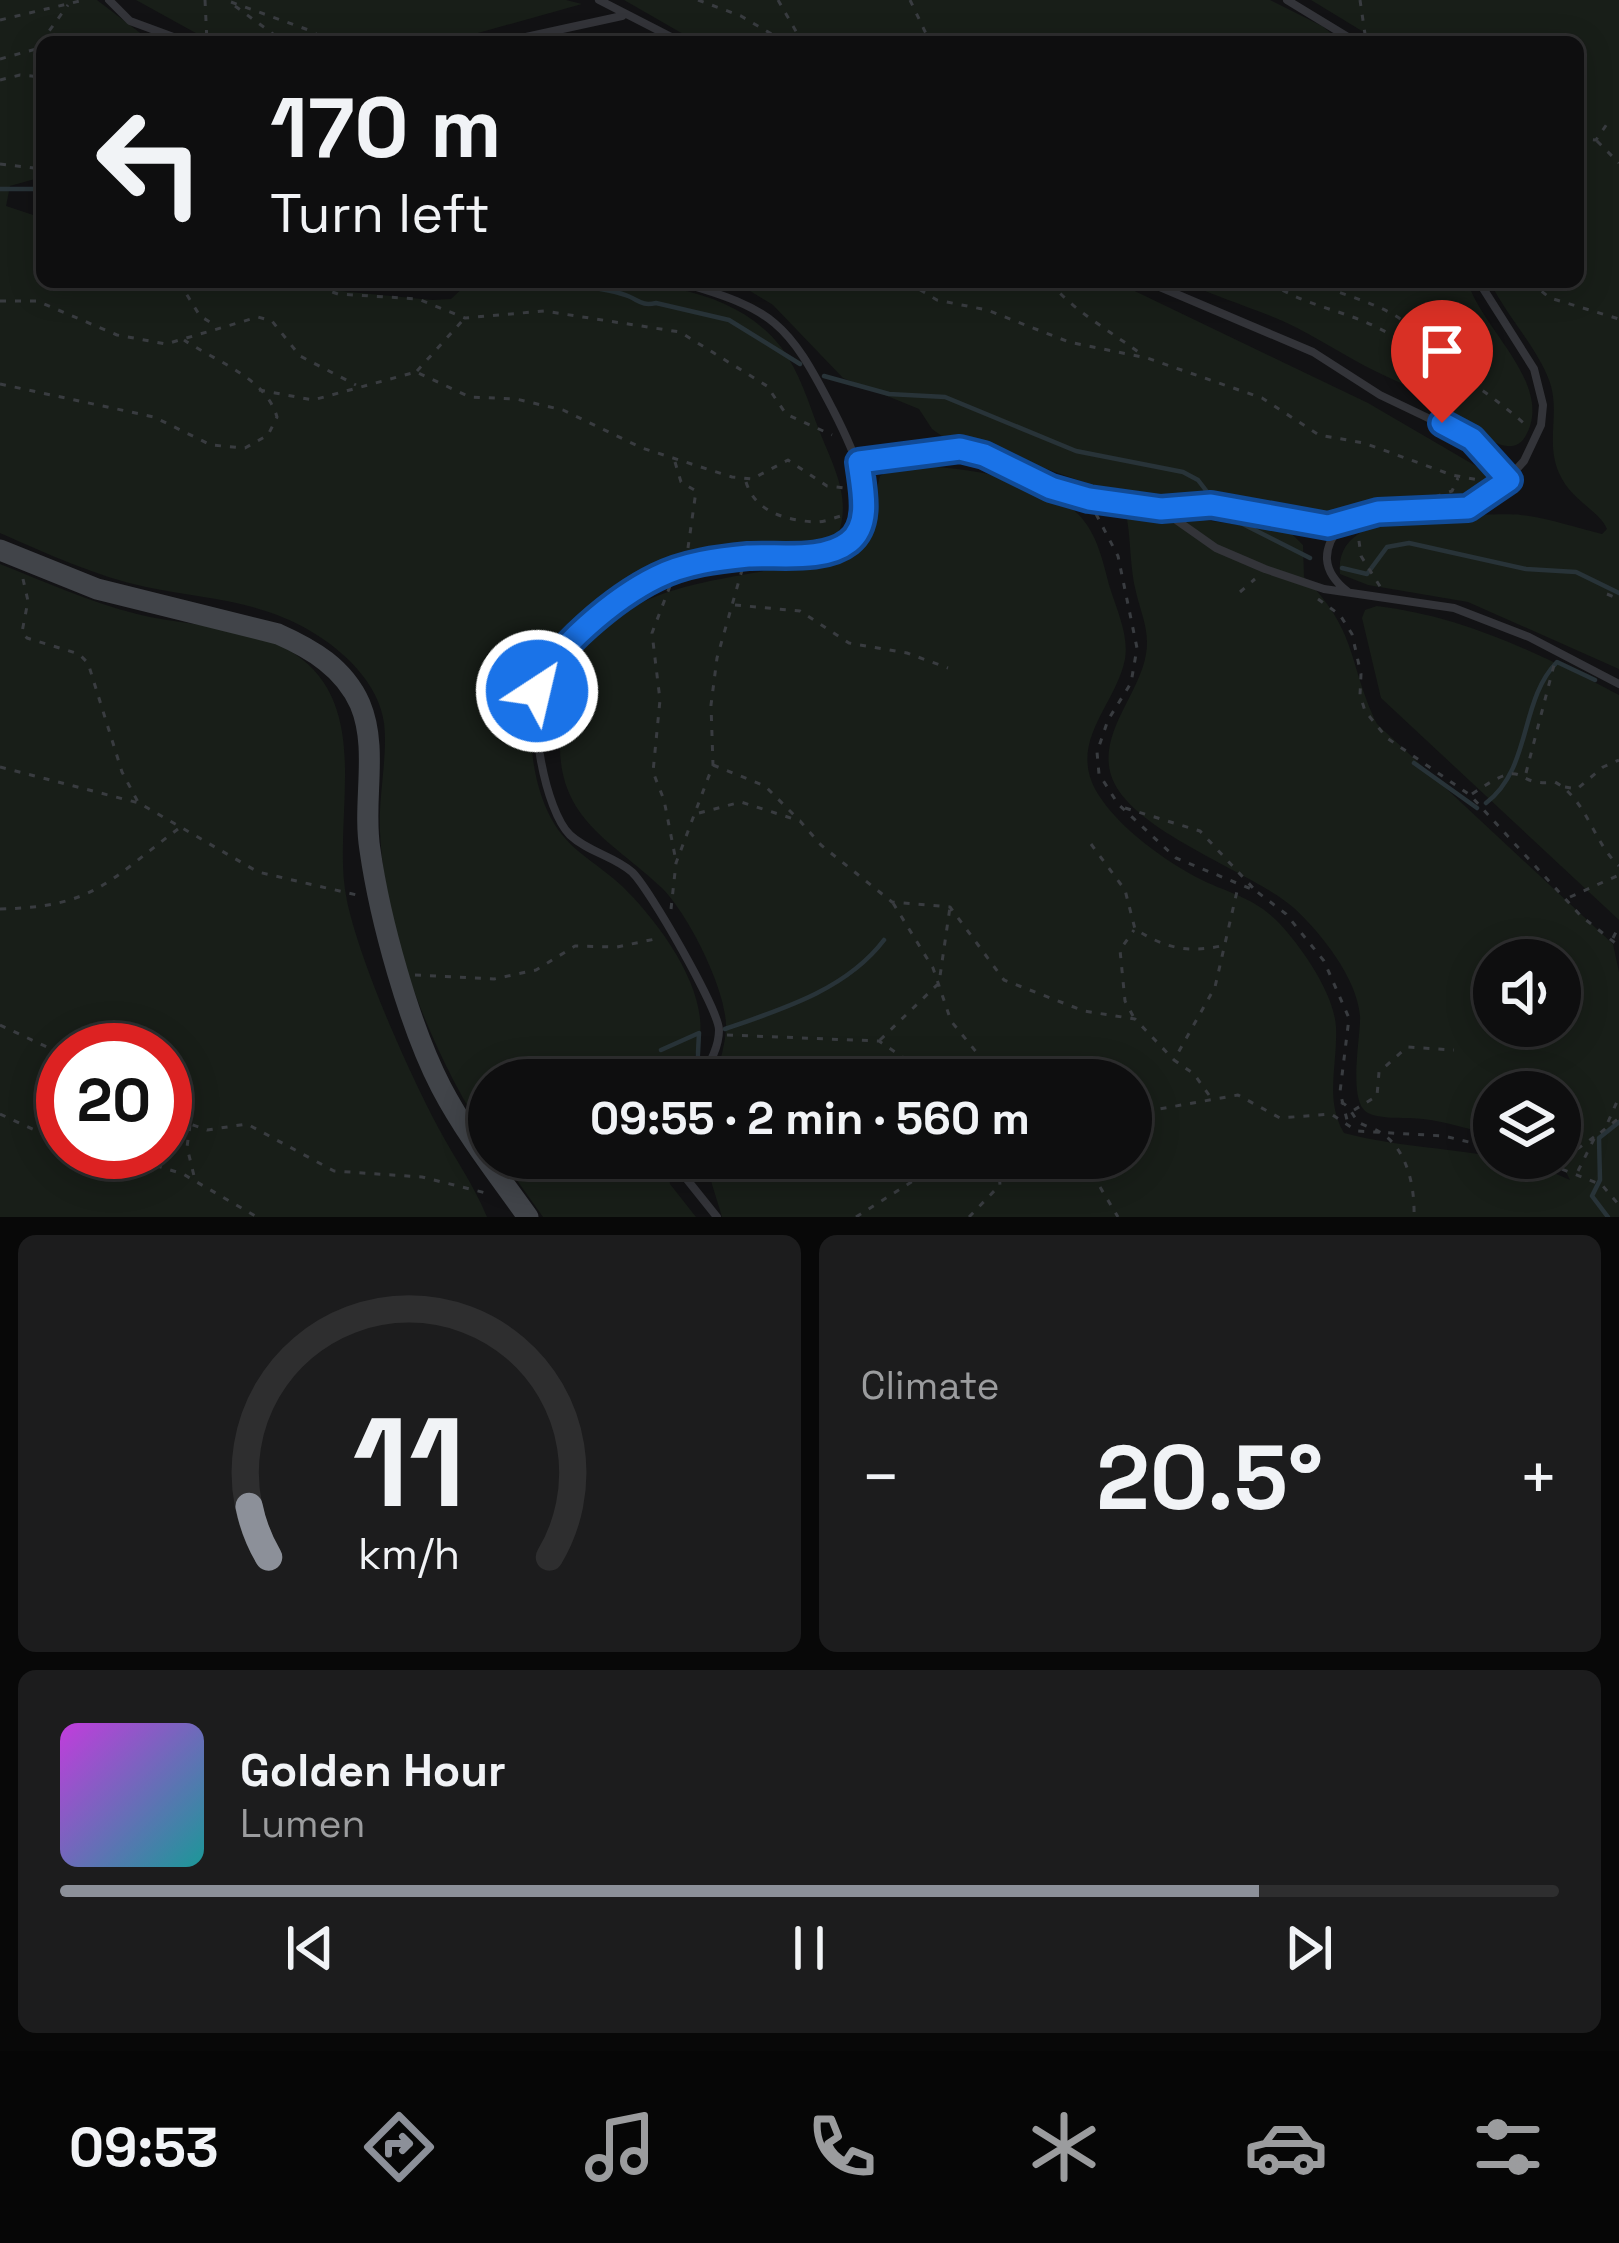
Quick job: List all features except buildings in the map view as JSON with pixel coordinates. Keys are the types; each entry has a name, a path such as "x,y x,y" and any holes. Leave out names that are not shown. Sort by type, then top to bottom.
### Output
{"street":[{"path":"9,553 110,593 260,627 329,663 357,697 366,725 368,833 415,1024 441,1086 523,1209"}],"lane":[{"path":"109,0 130,21 171,36"},
{"path":"599,0 667,36"},
{"path":"1287,0 1346,36"},
{"path":"530,36 622,16"},
{"path":"696,288 749,307 794,339 808,358 859,462 863,515 855,536 836,550 746,556 680,569 632,593 559,654 540,683 536,707 545,780 556,817 576,840 633,873 709,996 719,1035 709,1059"},
{"path":"1162,288 1312,352 1380,395 1457,431 1491,457 1506,484"},
{"path":"859,462 960,449 1089,499 1161,509 1211,505 1317,525 1468,508 1506,484 1537,435 1544,405 1539,381 1483,288"},
{"path":"1161,509 1216,548 1303,584 1454,608 1619,684"},
{"path":"1343,523 1331,537 1325,560 1334,580 1350,593"},
{"path":"687,1179 717,1217"}],"path":[{"path":"0,20 84,0"},
{"path":"205,0 207,36"},
{"path":"217,0 300,26 315,36"},
{"path":"698,0 741,16 775,36"},
{"path":"778,0 796,36"},
{"path":"910,0 926,36"},
{"path":"1360,0 1365,36"},
{"path":"231,2 276,36"},
{"path":"45,36 68,4"},
{"path":"0,59 36,49"},
{"path":"0,80 36,76"},
{"path":"1596,140 1607,124"},
{"path":"1584,139 1596,140 1619,163"},
{"path":"0,164 36,168"},
{"path":"183,288 200,316 217,326"},
{"path":"321,288 338,294 418,299 465,318 544,311 680,332 767,386 786,415 850,443"},
{"path":"917,288 937,300 987,310 1069,343 1147,358 1262,398 1319,435 1364,443 1458,476 1506,484"},
{"path":"1057,288 1074,307 1095,317 1147,358"},
{"path":"1278,288 1373,326 1503,404 1537,435"},
{"path":"1327,288 1404,318 1426,340 1432,361"},
{"path":"1538,288 1550,298 1619,319"},
{"path":"0,301 37,301 117,335 166,344 258,317 272,321 300,356 357,386"},
{"path":"259,390 313,400 416,372 465,318"},
{"path":"0,384 154,417 211,445 245,448 268,435 278,417 272,399 239,372 184,340"},
{"path":"416,372 470,397 516,399 563,410 675,460 745,480 788,460 827,486 846,488 861,475"},
{"path":"402,974 494,979 536,970 575,946 655,942 669,932 676,863 664,800 652,772 661,700 652,638 655,618 680,569 696,491 681,482 675,460"},
{"path":"1422,512 1428,499 1452,491 1458,476"},
{"path":"745,480 759,506 784,517 820,523 836,514 863,515"},
{"path":"1089,499 1118,556 1137,648 1131,683 1108,719 1097,752 1099,775 1118,804 1176,858 1256,891"},
{"path":"1358,517 1358,550 1389,599"},
{"path":"9,553 28,601 22,632 27,638 79,654 88,663 122,772 139,803"},
{"path":"676,863 713,765 711,705 717,658 746,556"},
{"path":"1240,592 1264,569"},
{"path":"1303,584 1340,615 1352,634 1365,711 1388,738 1470,795 1531,866 1619,946"},
{"path":"1606,594 1619,599"},
{"path":"734,605 800,611 849,644 907,653 948,668"},
{"path":"1526,775 1558,652"},
{"path":"1470,795 1506,772 1577,789 1603,766 1619,760"},
{"path":"713,765 765,786 820,844 892,902 939,983 951,1021 982,1059"},
{"path":"0,766 139,803 279,880 303,881 347,896 380,895"},
{"path":"1563,787 1577,799 1607,855 1619,866"},
{"path":"697,814 741,802 800,821"},
{"path":"1118,804 1200,831 1256,891 1286,914 1324,961 1346,1005 1349,1031 1341,1102 1348,1124"},
{"path":"0,909 44,908 84,899 123,876 180,828"},
{"path":"1090,844 1125,890 1135,929 1160,945 1192,952 1223,946"},
{"path":"1568,898 1619,875"},
{"path":"1174,1060 1215,987 1239,886"},
{"path":"892,902 950,907 1004,980 1084,1011 1135,1019"},
{"path":"879,1041 939,983 950,907"},
{"path":"1612,939 1619,926"},
{"path":"1135,929 1120,950 1125,1000 1152,1042 1194,1075 1210,1097"},
{"path":"0,1024 36,1042"},
{"path":"719,1035 879,1041 905,1059"},
{"path":"1353,1111 1377,1096 1378,1072 1407,1047 1454,1050"},
{"path":"1152,1109 1238,1095 1280,1118 1330,1114 1357,1131 1444,1136 1473,1143"},
{"path":"1581,1147 1607,1124 1619,1097"},
{"path":"1341,1102 1359,1122 1384,1134 1407,1166 1414,1217"},
{"path":"0,1114 36,1131"},
{"path":"1607,1124 1619,1118"},
{"path":"192,1125 207,1130 247,1124 334,1171 422,1177 523,1209"},
{"path":"1581,1166 1595,1137"},
{"path":"192,1169 195,1182"},
{"path":"1581,1174 1619,1205"},
{"path":"187,1179 257,1217"},
{"path":"856,1217 916,1179"},
{"path":"969,1217 1000,1185 1000,1179"},
{"path":"1100,1187 1118,1217"}],"shaded area":[{"path":"0,0 97,0 144,36 36,36 36,179 10,186 6,206 36,216 36,288 309,288 432,300 451,299 463,288 672,288 718,301 753,320 781,347 803,387 839,482 843,508 838,535 689,558 631,581 584,613 556,642 545,661 532,708 533,758 555,825 636,900 687,975 700,1016 694,1059 468,1059 468,1107 415,993 391,912 380,832 384,723 367,682 324,640 272,613 146,587 72,564 0,533"},
{"path":"136,0 566,0 582,4 467,36 201,36"},
{"path":"624,0 1270,0 1334,36 687,36"},
{"path":"1311,0 1619,0 1619,669 1468,602 1368,585 1340,574 1345,548 1376,526 1508,514 1602,534 1607,529 1559,473 1549,380 1494,288 1584,288 1584,36 1370,36"},
{"path":"745,288 1128,288 1368,403 1493,476 1473,491 1442,499 1327,513 1283,512 1092,485 975,444 946,439 932,429 919,409 843,378 773,305"},
{"path":"1199,288 1470,288 1524,377 1532,417 1525,437 1517,445 1495,443 1433,399 1298,329"},
{"path":"897,465 942,467 1017,481 1060,500 1078,514 1102,559 1126,650 1120,676 1090,741 1087,758 1098,794 1144,843 1188,873 1261,908 1307,958 1334,1014 1333,1094 1344,1133 1473,1153 1473,1179 1581,1179 1581,1071 1473,1071 1473,1130 1368,1113 1358,1096 1357,1001 1326,943 1275,894 1141,814 1111,775 1110,744 1147,646 1127,519 1133,510 1290,532 1303,545 1304,577 1343,632 1377,724 1613,944 1619,972 1619,1217 722,1217 710,1179 1152,1179 1152,1059 721,1059 726,1026 720,992 683,915 662,888 593,828 569,794 560,746 567,670 615,619 646,600 681,588 793,565 863,540 880,476"},
{"path":"0,564 119,609 259,637 295,654 320,677 335,705 343,735 343,870 354,927 414,1078 487,1217 0,1217"},
{"path":"1377,606 1471,628 1619,695 1619,920 1381,698 1362,618 1365,610"},
{"path":"516,1179 669,1179 696,1217 543,1217"}],"waterway":[{"path":"0,189 36,189"},
{"path":"589,288 729,320 800,364"},
{"path":"824,376 889,394 945,397 1076,451 1183,472 1208,493"},
{"path":"1229,517 1310,558"},
{"path":"1342,568 1367,574 1387,547 1409,543 1526,569 1576,572 1619,593"},
{"path":"1486,803 1511,772 1536,696 1557,662 1595,680"},
{"path":"1414,763 1477,808"},
{"path":"725,1029 833,984 884,940"},
{"path":"661,1050 699,1033 698,1059"},
{"path":"1608,1217 1592,1196 1600,1180 1599,1138 1619,1122"}],"route":[{"path":"537,691 559,654 657,577 704,562 823,553 849,542 859,529 864,509 859,462 960,449 984,455 1066,494 1089,499 1161,509 1211,505 1328,526 1378,512 1468,508 1509,480 1472,439 1442,423"}]}
